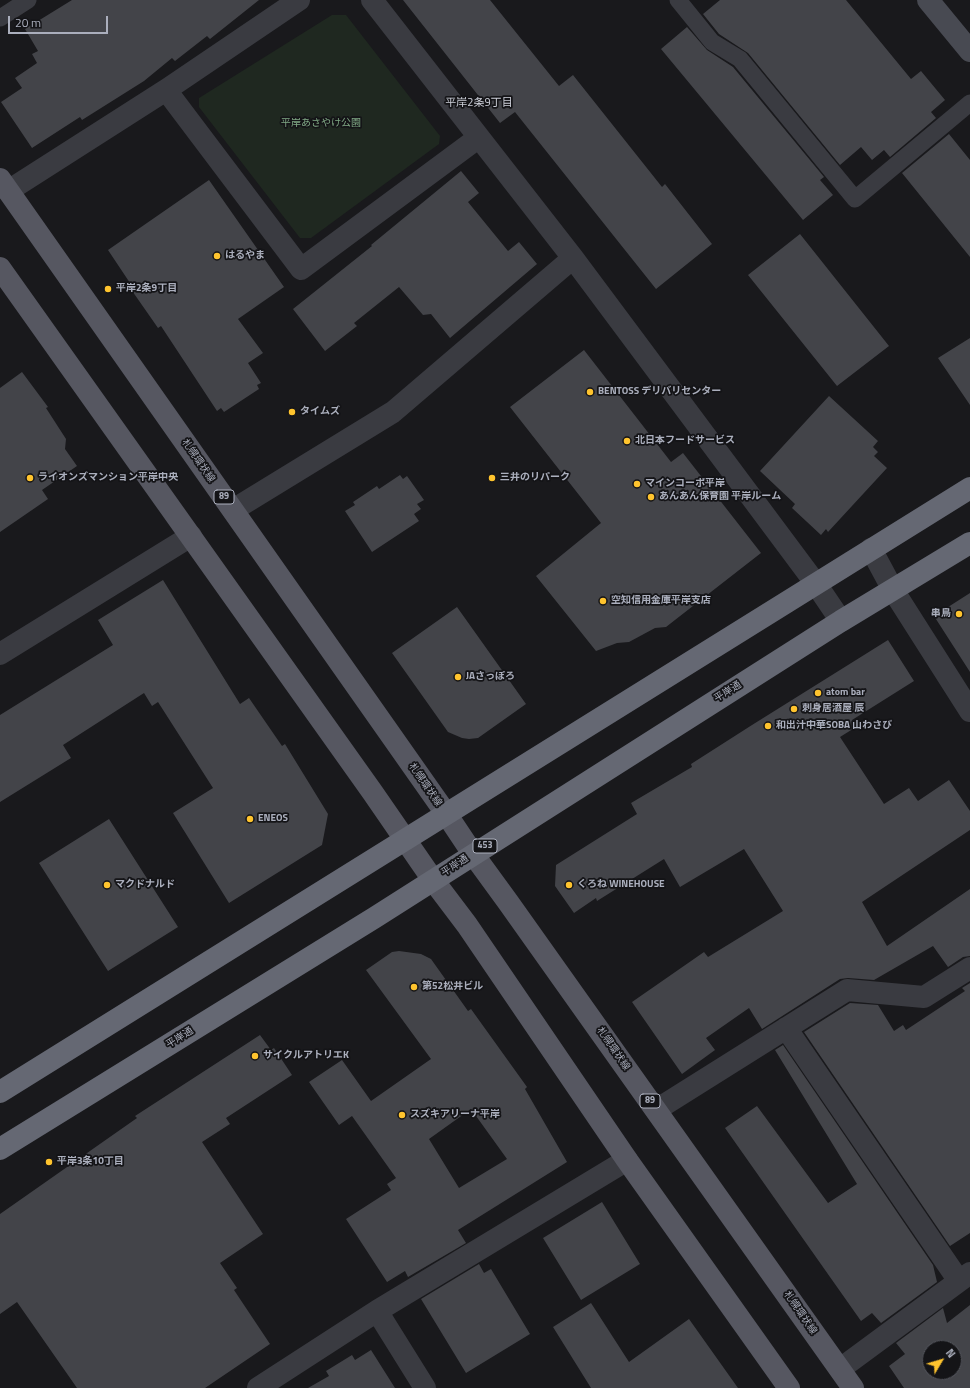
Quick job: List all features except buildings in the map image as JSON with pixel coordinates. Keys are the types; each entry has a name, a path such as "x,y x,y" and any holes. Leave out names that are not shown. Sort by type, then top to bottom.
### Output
{"highway":[{"path":"0,1092 407,840 970,488"},
{"name":"平岸通","path":"0,1149 433,880 841,621 970,543"}],"main road":[{"name":"札幌環状線","path":"4,185 473,854 853,1388"},
{"path":"0,268 407,840 433,880 472,932 627,1160 789,1388"}],"street":[{"path":"4,185 166,90 299,0"},
{"path":"372,0 573,258 816,584 841,621"},
{"path":"928,0 970,51"},
{"path":"166,90 301,269 478,138"},
{"path":"233,510 393,412 573,258"},
{"path":"0,654 191,536"},
{"path":"871,549 892,590 970,711"},
{"path":"656,1110 847,990 924,997 970,968"},
{"path":"786,1028 964,1277 840,1369"},
{"path":"258,1388 377,1311 627,1160"},
{"path":"377,1311 426,1388"}],"lane":[{"path":"0,18 28,0"},
{"path":"678,0 712,42 740,58 855,199 970,103"}],"green space":[{"name":"平岸あさやけ公園","path":"332,15 346,15 440,136 439,144 311,238 300,238 199,107 199,98"}],"place":[{"name":"はるやま","path":"217,256"},
{"name":"平岸2条9丁目","path":"108,289"},
{"name":"BENTOSS デリバリセンター","path":"590,392"},
{"name":"タイムズ","path":"292,412"},
{"name":"北日本フードサービス","path":"627,441"},
{"name":"ライオンズマンション平岸中央","path":"30,478"},
{"name":"三井のリパーク","path":"492,478"},
{"name":"マインコーポ平岸","path":"637,484"},
{"name":"あんあん保育園 平岸ルーム","path":"651,497"},
{"name":"空知信用金庫平岸支店","path":"603,601"},
{"name":"串鳥","path":"959,614"},
{"name":"JAさっぽろ","path":"458,677"},
{"name":"atom bar","path":"818,693"},
{"name":"刺身居酒屋 辰","path":"794,709"},
{"name":"和出汁中華SOBA 山わさび","path":"768,726"},
{"name":"ENEOS","path":"250,819"},
{"name":"マクドナルド","path":"107,885"},
{"name":"くろね WINEHOUSE","path":"569,885"},
{"name":"第52松井ビル","path":"414,987"},
{"name":"サイクルアトリエK","path":"255,1056"},
{"name":"スズキアリーナ平岸","path":"402,1115"},
{"name":"平岸3条10丁目","path":"49,1162"}],"district":[{"name":"平岸2条9丁目","path":"479,103"}]}
